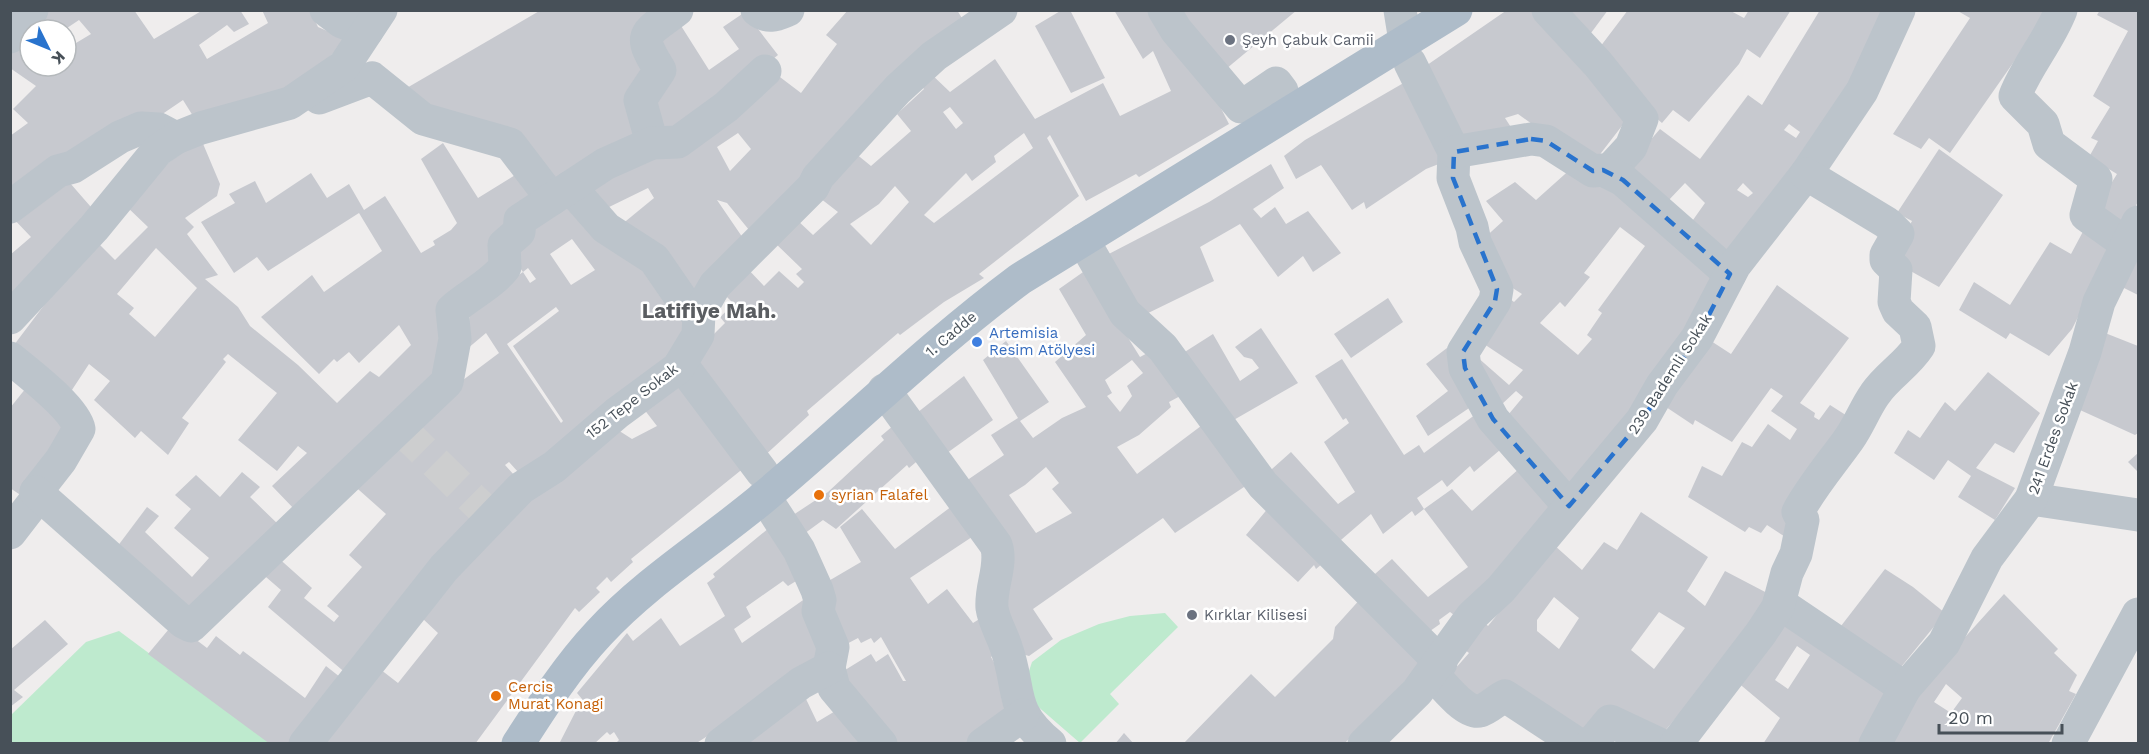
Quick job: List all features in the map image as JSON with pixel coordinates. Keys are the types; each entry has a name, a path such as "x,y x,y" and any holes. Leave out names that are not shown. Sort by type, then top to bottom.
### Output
{"main road":[{"name":"1. Cadde","path":"518,744 577,657 600,632 682,560 763,484 884,390 988,303 1020,279 1332,89 1405,38 1456,10"}],"street":[{"path":"10,37 32,10"},
{"path":"326,10 342,22 374,21"},
{"path":"652,143 640,100 660,70 646,49 645,41 647,33 677,10"},
{"path":"758,10 764,16 773,16 788,10"},
{"name":"152 Tepe Sokak","path":"305,744 444,568 520,488 554,466 681,364 698,335 699,313 715,285 813,187 818,177 898,89 934,56 1001,10"},
{"path":"1164,10 1176,30 1241,107 1276,83 1282,91"},
{"path":"1548,10 1598,64 1642,119 1631,147 1608,172"},
{"name":"239 Bademli Sokak","path":"1364,744 1436,668 1472,616 1502,589 1569,506 1618,453 1642,420 1662,385 1697,338 1730,274 1806,174 1862,91 1899,10"},
{"path":"2061,10 2052,35 2023,76 2015,96 2043,124 2049,144 2096,179 2086,215 2133,234"},
{"path":"290,103 344,66 374,21"},
{"path":"1405,38 1454,152 1453,178 1475,242 1497,289 1495,301 1463,352 1465,368 1493,419 1569,506"},
{"path":"10,358 63,406 78,422 79,429 61,460 22,507 191,626 447,382 454,339 452,310 471,293 498,276 505,267 504,245 519,232 520,220 605,164 652,143 678,142 726,107 765,70"},
{"path":"10,318 106,214 157,151 176,138 201,128 290,103 323,98 372,78 423,119 510,144 561,193 606,228 654,259 685,304 699,313"},
{"path":"10,207 58,171 74,167 120,137 141,128 159,129 176,138"},
{"path":"1454,152 1531,139 1546,141 1593,171 1603,170 1623,180 1730,274"},
{"path":"1676,744 1761,633 1779,603 1787,573 1796,554 1803,520 1797,512 1860,422 1875,394 1910,360 1919,346 1915,327 1898,311 1894,302 1896,270 1886,260 1886,255 1898,234 1887,223 1806,174"},
{"name":"241 Erdes Sokak","path":"1875,744 1905,688 1944,643 1987,558 2031,499 2085,352 2099,302 2133,234"},
{"path":"1083,240 1125,313 1163,348 1263,485 1436,668 1456,699 1471,710 1481,711 1505,696 1578,744"},
{"path":"681,364 763,484 799,550 817,590 820,600 818,611 833,647 829,668 834,688 881,744"},
{"path":"884,390 898,406 996,545 999,556 994,579 992,609 1007,649 1016,696 1023,715 1027,723 1050,744"},
{"path":"2031,499 2139,515"},
{"path":"1779,603 1905,688"},
{"path":"2068,744 2139,614"},
{"path":"721,744 801,683 829,668"},
{"path":"984,744 1023,715"},
{"path":"1592,744 1610,722 1659,744"}],"highlighted area":[{"path":"1531,139 1546,141 1593,171 1603,170 1623,180 1730,274 1697,338 1642,420 1569,506 1493,419 1465,368 1463,352 1495,301 1497,289 1453,178 1454,152"}],"green space":[{"path":"1165,613 1178,627 1110,694 1119,704 1080,743 1035,704 1028,674 1032,662 1061,640 1099,624 1130,616"},
{"path":"119,631 270,743 11,743 10,716 86,642"}],"building":[{"path":"40,10 134,10 154,39 203,10 240,10 249,24 234,32 227,25 199,45 207,59 268,23 262,10 310,10 318,27 348,40 290,93 198,124 183,100 158,117 10,200 10,136 28,123 13,109 36,86 24,78 78,78 78,42 91,34 78,18 33,18"},
{"path":"541,10 665,10 640,133 549,189 434,116 405,89"},
{"path":"848,10 957,10 966,25 754,236 727,203 717,200 747,244 691,294 615,230 654,198 648,188 605,209 586,186 772,71 801,93 837,44 826,35","holes":["738,133 751,149 730,171 717,147"]},
{"path":"1062,10 1070,10 1105,78 1071,93 1035,26"},
{"path":"1114,10 1156,10 1204,75 1229,124 1139,177 1136,174 1086,201 1050,135 1047,138 1079,196 979,274 984,278 944,302 900,335 898,333 807,411 809,415 762,458 690,358 725,323 720,317 734,304 721,291 746,267 764,286 779,271 798,288 804,282 796,274 802,269 773,241 796,219 813,235 838,212 816,195 855,153 871,166 911,131 897,114 924,89 919,83 929,72 950,92 995,59 1035,119 1103,83 1120,116 1171,91 1153,51 1143,59","holes":["950,107 963,123 956,129 943,112","1024,133 1033,148 934,223 924,215 966,173 972,181 996,162 994,156","895,186 909,202 871,245 850,224 879,204"]},
{"name":"Şeyh Çabuk Camii","path":"1173,10 1297,10 1226,69"},
{"path":"1507,10 1537,10 1628,118 1591,166 1518,114 1505,118 1516,135 1458,145 1417,72"},
{"path":"1560,10 1608,10 1588,37"},
{"path":"1628,10 1729,10 1744,18 1749,10 1791,10 1760,58 1747,49 1739,64 1689,122 1673,110 1662,123 1636,101 1597,51"},
{"path":"1820,10 1889,10 1867,66 1730,259 1688,227 1705,203 1685,183 1667,202 1628,166 1660,129 1700,159 1748,95 1762,105","holes":["1789,124 1800,132 1796,138 1784,130","1743,183 1753,193 1748,197 1737,190"]},
{"path":"1956,10 2050,10 1950,153 1929,138 1921,149 1893,134 1970,18"},
{"path":"2100,10 2138,10 2138,201 2124,234 2093,213 2117,174 2089,157 2098,141 2091,138 2110,107 2093,96 2128,31 2097,15"},
{"path":"745,12 778,55 689,126 666,129 647,101 649,39 678,21 709,70 739,49 723,27"},
{"path":"18,36 18,74 10,68 10,46"},
{"path":"1407,81 1449,160 1426,169 1366,209 1364,202 1352,210 1321,165 1296,179 1284,156 1305,140"},
{"path":"201,139 220,184 217,196 185,218 194,227 187,234 218,275 205,279 238,307 250,326 298,365 337,403 370,371 379,377 411,345 399,325 359,363 349,352 337,362 334,359 319,374 261,317 312,275 324,292 382,251 359,213 268,271 257,257 234,273 201,222 235,203 229,194 255,181 266,203 311,173 327,198 349,184 364,210 385,196 421,253 435,245 433,241 451,230 457,223 421,159 443,143 478,198 520,172 541,201 515,216 440,372 297,512 272,486 307,453 298,446 277,471 238,440 277,393 228,354 223,359 226,362 182,418 189,423 168,455 141,431 135,438 94,400 110,381 89,364 66,399 11,349 94,239 115,260 148,227 125,205 150,176","holes":["156,248 197,288 155,337 129,314 134,308 117,294"]},
{"path":"1939,149 2003,195 1939,287 1891,260 1912,221 1897,213"},
{"path":"1271,164 1284,188 1253,209 1261,218 1275,207 1286,224 1308,211 1341,253 1313,272 1303,256 1278,277 1240,224 1200,247 1214,281 1142,316 1103,257 1209,202"},
{"path":"1574,166 1605,179 1721,278 1670,360 1575,485 1564,486 1503,421 1523,397 1516,391 1501,405 1476,356 1509,385 1523,370 1484,344 1510,299 1514,302 1522,294 1511,287 1481,241 1503,221 1486,201 1515,182 1536,200","holes":["1620,227 1645,246 1598,310 1602,313 1587,335 1592,339 1578,355 1540,323 1560,302 1565,307 1590,277 1584,273"]},
{"path":"63,175 97,214 10,304 10,255 31,237 11,216"},
{"path":"567,203 613,236 695,330 348,675 268,607 281,590 259,571 275,555 312,588 304,598 334,622 339,616 327,606 362,567 349,555 386,514 350,482 447,392 499,353 486,333 467,349 470,308 523,272 508,250","holes":["572,239 595,270 571,285 550,254","528,268 536,279 530,283 523,272","556,307 559,311 513,346 563,421 561,423 507,344","509,462 519,473 514,475 505,465"]},
{"path":"2087,224 2116,242 2072,329 2049,356 2010,333 2006,339 1959,310 1974,282 2010,305 2050,242 2071,254"},
{"path":"2138,258 2138,295 2122,287"},
{"path":"1086,270 1140,357 1155,349 1184,394 1169,402 1171,407 1139,435 1117,447 1137,474 1205,423 1247,485 1175,533 1163,518 1033,609 1053,639 1029,656 1018,653 1001,625 963,483 1004,455 991,435 1018,418 983,360 1006,341 1049,402 1020,421 1033,438 1062,418 1086,407 1055,362 1086,335 1059,289","holes":["1132,360 1143,373 1127,386 1132,396 1120,412 1107,396 1112,393 1105,380","1046,467 1059,483 1052,489 1072,513 1036,533 1009,495"]},
{"path":"1777,285 1849,338 1800,403 1815,413 1814,417 1819,420 1830,405 1852,419 1790,540 1767,525 1761,533 1749,527 1745,532 1688,497 1702,466 1722,476 1742,442 1752,447 1768,424 1790,440 1797,429 1771,411 1783,396 1771,388 1732,442 1695,420 1693,425 1663,405 1711,341 1731,354"},
{"path":"1388,298 1403,322 1351,358 1334,334"},
{"path":"1261,328 1298,383 1225,425 1180,355 1213,334 1240,381 1259,368 1252,359 1244,357 1235,347"},
{"path":"2100,331 2138,346 2138,433 2135,435 2069,405"},
{"path":"1447,348 1475,404 1428,436 1416,416 1448,391 1426,364"},
{"path":"1342,359 1404,455 1419,445 1424,453 1480,411 1507,444 1474,472 1470,466 1447,487 1442,480 1417,498 1424,509 1415,516 1412,511 1383,534 1371,514 1334,546 1263,477 1291,452 1338,504 1355,492 1324,442 1349,423 1346,418 1343,420 1315,376"},
{"path":"1988,372 2040,413 2014,453 1995,443 1976,468 2015,488 1995,520 1958,497 1971,476 1948,460 1934,480 1894,453 1908,430 1920,438 1945,402 1955,411"},
{"path":"964,376 993,420 940,458 913,416"},
{"path":"683,377 745,467 631,559 633,562 611,582 607,577 596,588 600,592 579,612 575,608 475,744 312,744 376,666 398,683 438,633 423,619 497,525 610,425 632,439 657,426 640,404"},
{"path":"26,388 71,430 22,496 10,488 10,408"},
{"path":"900,420 922,457 909,468 907,465 836,529 823,520 797,539 784,521 828,492 884,440 881,436"},
{"path":"2138,453 2138,472 2128,462"},
{"path":"1521,467 1556,505 1510,560 1454,615 1450,612 1439,620 1440,624 1423,636 1367,581 1392,559 1428,597 1468,567 1424,509 1452,489 1472,511"},
{"path":"242,472 260,487 250,497 281,527 194,621 114,551 147,507 159,516 145,532 192,577 209,558 174,528 191,509 175,495 196,475 220,497"},
{"path":"956,503 981,531 910,578 928,604 947,589 973,623 981,618 997,653 991,657 1001,676 1011,718 972,744 889,744 837,675 871,654 876,662 888,654 903,681 906,681 881,637 874,643 871,638 861,643 858,638 841,647 820,586 861,562 840,527 862,509 895,549"},
{"path":"1269,507 1323,563 1316,569 1314,565 1298,582 1246,535"},
{"path":"1641,512 1708,557 1687,591 1705,606 1725,571 1769,594 1744,638 1663,733 1588,742 1480,706 1447,678 1469,653 1465,650 1485,623 1488,626 1554,545 1582,570 1604,542 1617,550","holes":["1554,597 1579,618 1559,649 1537,631 1537,620","1659,612 1685,628 1654,669 1631,650"]},
{"path":"769,528 801,578 788,586 783,581 746,607 751,617 734,629 742,643 806,598 829,653 776,692 695,744 615,744 619,740 614,732 610,735 607,732 594,744 559,744 582,699 577,693 627,633 633,641 661,618 680,646 725,616 707,583 715,577 713,574"},
{"path":"1885,569 1913,587 1945,613 1897,672 1841,626"},
{"path":"2004,594 2058,649 2054,653 2077,675 2069,691 2076,694 2048,744 1892,744 1887,738 1958,645","holes":["1946,684 1962,698 1951,713 1934,702"]},
{"path":"1363,596 1427,659 1344,744 1183,744 1251,674 1275,697 1333,639 1335,627"},
{"path":"45,620 68,644 14,690 23,697 10,707 10,650"},
{"path":"1776,620 1891,697 1865,744 1763,744 1780,718 1736,681","holes":["1797,646 1810,655 1788,689 1775,680"]},
{"path":"174,623 207,648 216,636 240,655 243,651 305,698 326,666 345,681 296,744 270,744 148,654"},
{"path":"806,699 817,722 842,707 862,744 734,744"},
{"path":"1124,733 1134,744 1115,744"}],"tunnel":[{"path":"400,428 492,518"}],"place":[{"name":"Şeyh Çabuk Camii","path":"1230,40"},
{"name":"Artemisia Resim Atölyesi","path":"977,342"},
{"name":"syrian Falafel","path":"819,495"},
{"name":"Kırklar Kilisesi","path":"1192,615"},
{"name":"Cercis Murat Konagi","path":"496,696"}],"district":[{"name":"Latifiye Mah.","path":"709,311"}]}
